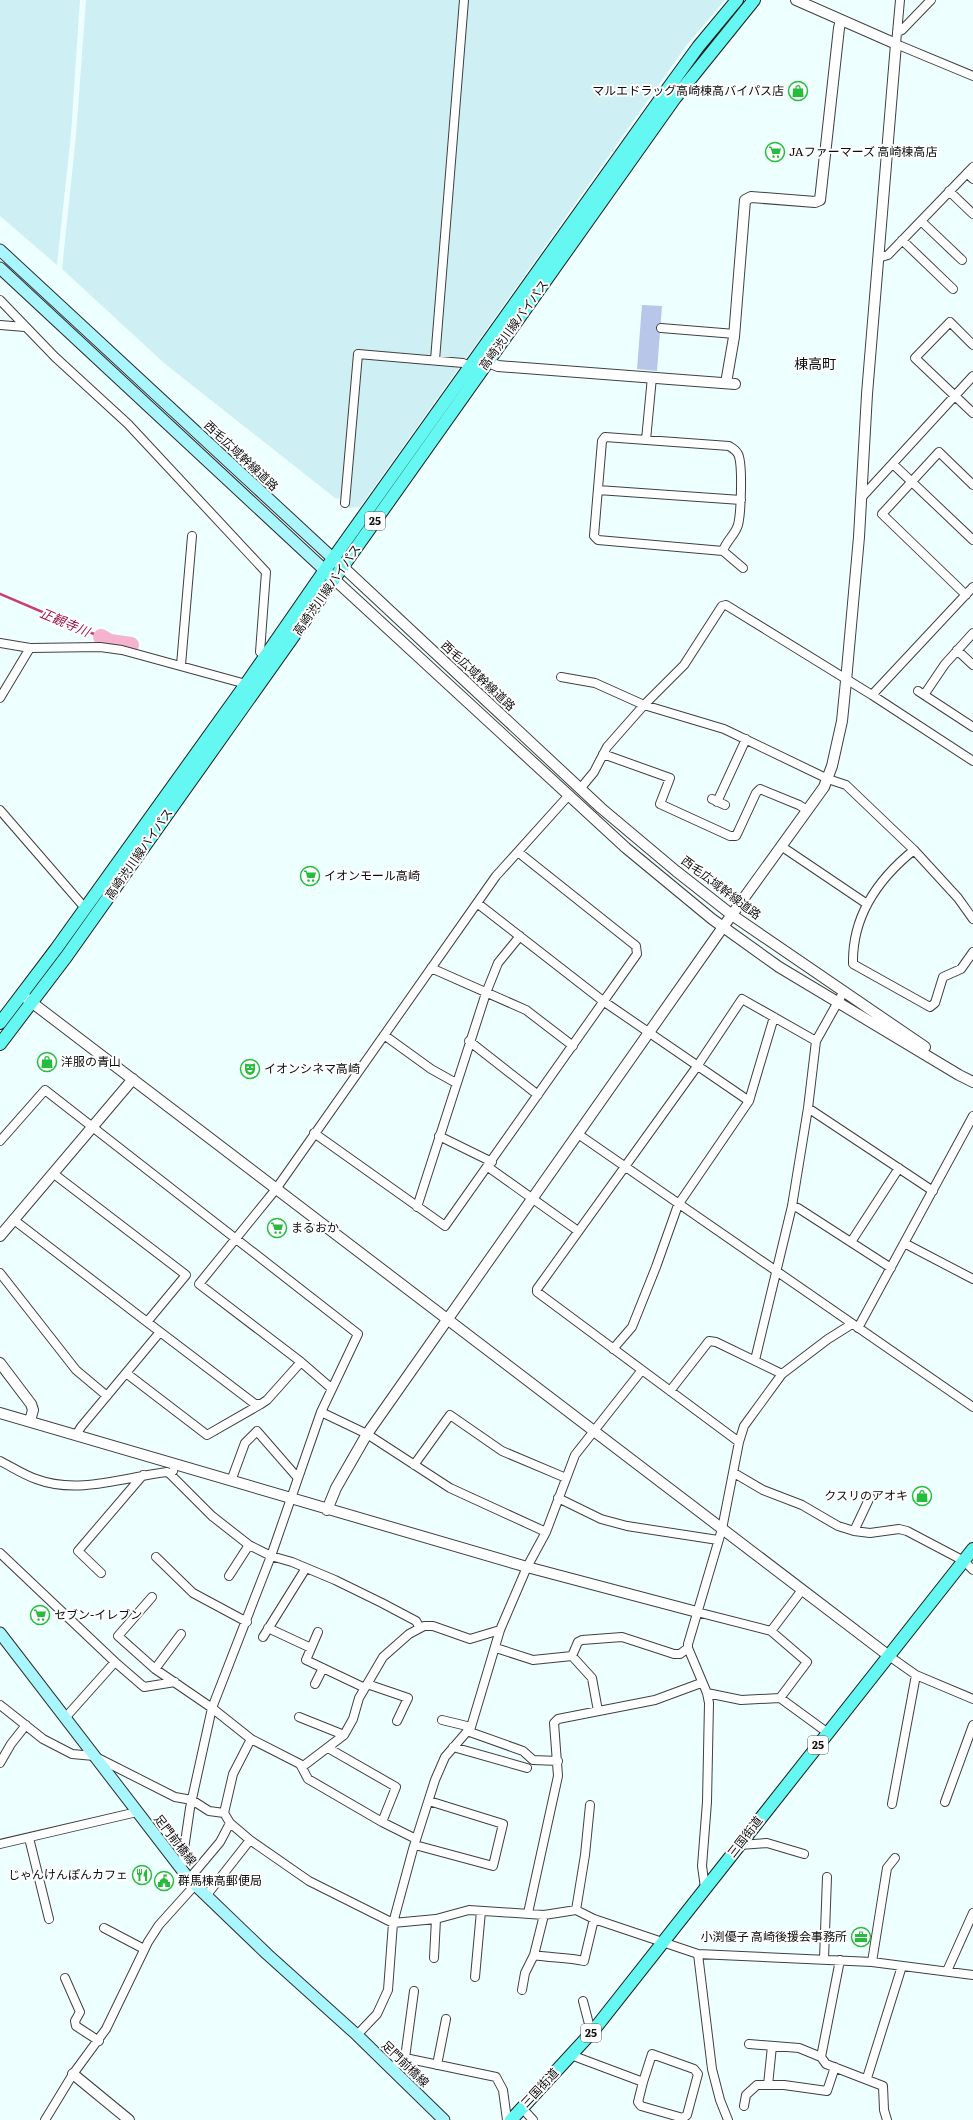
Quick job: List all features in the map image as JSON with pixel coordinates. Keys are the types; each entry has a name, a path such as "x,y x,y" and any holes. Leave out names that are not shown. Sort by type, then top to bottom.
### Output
{"main road":[{"name":"高崎渋川線バイパス","path":"0,1044 85,908 266,657 325,570 668,87 698,47 737,0"},
{"name":"高崎渋川線バイパス","path":"0,1023 27,999 343,567 676,98 754,0"},
{"name":"西毛広域幹線道路","path":"0,250 343,567"},
{"name":"西毛広域幹線道路","path":"0,268 334,579"},
{"name":"三国街道","path":"511,2120 593,2031 889,1656 969,1565 973,1549"},
{"name":"足門前橋線","path":"0,1633 181,1870 206,1896 357,2035 444,2120"}],"street":[{"path":"435,360 464,0"},
{"path":"796,0 973,76"},
{"path":"327,1510 336,1488 367,1434 828,779 842,722 846,681 859,536 878,258 900,0"},
{"path":"897,32 902,30 931,0"},
{"path":"488,362 498,366 731,384 745,200 751,197 815,202 820,200 838,28 841,20"},
{"path":"878,258 888,255 950,191 971,173"},
{"path":"950,191 973,214"},
{"path":"921,221 962,260"},
{"path":"902,240 953,289"},
{"path":"0,300 25,327 128,424 266,572 260,652 266,657"},
{"path":"973,345 950,322 915,358 973,413"},
{"path":"0,325 25,327"},
{"path":"660,328 735,334"},
{"path":"345,503 358,354 463,363 470,366"},
{"path":"861,498 973,376"},
{"path":"646,440 652,377"},
{"path":"723,551 738,525 741,500 740,465 738,455 734,449 729,446 605,437 602,441 594,536 598,540 723,551 742,568"},
{"path":"966,595 882,514 939,452 973,485"},
{"path":"893,464 973,540"},
{"path":"598,490 741,500"},
{"path":"181,665 192,536"},
{"name":"西毛広域幹線道路","path":"343,567 580,789 676,871 732,915 844,991 972,1081"},
{"name":"西毛広域幹線道路","path":"334,579 626,848 723,927 779,967 959,1075 972,1081"},
{"path":"872,695 973,587"},
{"path":"580,789 594,772 603,754 644,705 684,665 722,606 726,605 846,681 872,695 973,761"},
{"path":"973,633 921,693 973,727"},
{"path":"0,643 30,648 100,647 122,650 246,684"},
{"path":"0,698 30,648"},
{"path":"957,650 973,665"},
{"path":"561,677 595,683 644,705 724,729 828,779 846,785 914,850 958,898 973,919"},
{"path":"718,802 746,739"},
{"path":"603,754 670,778 660,804 730,836 736,836 756,793 760,789 799,805 807,810"},
{"path":"331,1388 301,1362 199,1284 276,1189 496,876 569,795"},
{"path":"0,810 85,908"},
{"path":"781,846 866,904"},
{"path":"914,850 893,867 866,904 853,946 853,964 929,1006 934,1003 942,977 960,969 973,952"},
{"path":"314,1133 445,1226 637,954 636,946 518,852"},
{"path":"477,902 603,1001 749,1101"},
{"path":"417,1207 469,1041 486,993 498,964 520,936"},
{"path":"431,968 526,1010 573,1046"},
{"path":"755,1360 792,1206 808,1108 816,1041 844,991"},
{"path":"27,999 889,1656 916,1674 973,1699"},
{"path":"739,1442 537,1292 537,1288 698,1065 742,999 816,1041"},
{"path":"613,1349 632,1327 656,1267 678,1205 749,1101 774,1017"},
{"path":"384,1035 431,1069 456,1083"},
{"path":"469,1041 538,1095"},
{"path":"0,1236 133,1079"},
{"path":"0,1141 45,1090 91,1128 236,1238 358,1334 331,1388 321,1412 297,1476 272,1556 212,1708 192,1800 181,1870"},
{"path":"808,1108 933,1191"},
{"path":"705,1888 702,1866 707,1802 709,1703 707,1693 701,1682 688,1648 697,1612 722,1529 734,1474 739,1442 744,1426 782,1374 828,1339 855,1326 891,1268 973,1116"},
{"path":"578,1134 678,1205 973,1407"},
{"path":"439,1136 490,1164 533,1199 578,1231"},
{"path":"850,1242 899,1168"},
{"path":"54,1174 186,1275 148,1322"},
{"path":"792,1206 798,1208 891,1268"},
{"path":"14,1220 251,1402 261,1404"},
{"path":"904,1243 973,1279"},
{"path":"0,1273 76,1370 107,1396"},
{"path":"76,1436 81,1427 160,1332"},
{"path":"670,1391 709,1341 716,1342 782,1374"},
{"path":"126,1373 207,1435 267,1400 301,1362"},
{"path":"0,1363 31,1404 33,1410 30,1421"},
{"path":"357,2035 377,2014 388,1990 393,1923 435,1780 445,1757 469,1729 496,1648 500,1630 527,1567 546,1532 574,1455 642,1370"},
{"path":"321,1412 367,1434 450,1488 546,1532"},
{"path":"0,1413 327,1510 527,1567 771,1631 807,1662 780,1698"},
{"path":"414,1465 450,1414 502,1451 566,1478"},
{"path":"231,1481 245,1442 257,1431 297,1476"},
{"path":"0,1461 36,1480 86,1486 167,1472 212,1516 249,1545 272,1556 306,1568 389,1606 416,1621 420,1628"},
{"path":"170,1474 176,1465"},
{"path":"734,1474 763,1490 802,1505 838,1526 854,1531 870,1533 899,1529 969,1565"},
{"path":"101,1573 78,1551 143,1475"},
{"path":"854,1531 870,1497"},
{"path":"558,1498 601,1519 627,1526 718,1540"},
{"path":"229,1576 249,1545"},
{"path":"0,1553 115,1662 144,1687 175,1682"},
{"path":"156,1557 193,1593 247,1622"},
{"path":"263,1637 306,1568"},
{"path":"771,1631 802,1590"},
{"path":"152,1597 118,1636 155,1669 212,1708 250,1739 300,1764 308,1779 416,1842 493,1866 503,1824 429,1801"},
{"path":"302,1767 344,1736 353,1719 359,1698 383,1657 409,1634 420,1628 433,1626 470,1639 500,1630"},
{"path":"268,1628 311,1648"},
{"path":"318,1632 306,1660 366,1686 408,1698 397,1721"},
{"path":"155,1669 181,1634"},
{"path":"572,1656 578,1642 582,1640 615,1637 622,1637 674,1654 680,1654 688,1648"},
{"path":"496,1648 533,1660 572,1656"},
{"path":"572,1656 592,1678 598,1711"},
{"path":"65,1718 115,1662"},
{"path":"315,1684 323,1668"},
{"path":"892,1804 916,1674"},
{"path":"528,1913 558,1776 554,1723 558,1719 654,1700 701,1682"},
{"path":"707,1693 741,1700 780,1698 828,1733"},
{"path":"0,1705 43,1739 72,1754 94,1756 175,1796 192,1800 209,1811 224,1813"},
{"path":"299,1717 344,1736"},
{"path":"442,1720 469,1729 523,1751 533,1760 558,1761"},
{"path":"0,1763 11,1744 26,1725"},
{"path":"945,1802 973,1725"},
{"path":"250,1739 233,1774 224,1813 230,1823 250,1840 309,1880 393,1923 436,1919 469,1910 544,1915 576,1910 594,1919 664,1941 698,1954 872,1962 973,1975"},
{"path":"453,1747 527,1768"},
{"path":"328,1748 396,1787 382,1822"},
{"path":"576,1910 585,1855 590,1805"},
{"path":"0,1844 137,1812"},
{"path":"45,2120 73,2074 99,2041 144,1949 159,1925 220,1842 230,1823"},
{"path":"29,1838 48,1919"},
{"path":"206,1896 250,1840"},
{"path":"740,1845 767,1843 804,1854"},
{"path":"872,1962 887,1868 895,1858"},
{"path":"824,1959 827,1877"},
{"path":"475,1977 481,1911"},
{"path":"947,1971 973,1913"},
{"path":"522,1990 525,1973 534,1955 544,1915"},
{"path":"434,1958 436,1919"},
{"path":"534,1955 558,1959 565,1957 584,1961 594,1919"},
{"path":"104,1928 144,1949"},
{"path":"698,1954 712,2069 720,2100 728,2120"},
{"path":"820,2057 840,1960"},
{"path":"867,2078 902,1966"},
{"path":"65,1978 80,2012 75,2021 76,2026 99,2041"},
{"path":"391,2068 405,2058 414,1991"},
{"path":"583,2001 589,2024 593,2031"},
{"path":"437,2065 446,2019"},
{"path":"749,2044 798,2048 820,2057 823,2062 834,2067 867,2078 883,2086 884,2110 887,2120"},
{"path":"768,2085 772,2046"},
{"path":"652,2054 694,2069 698,2074 687,2115 682,2118 641,2106 638,2102 643,2082 652,2054"},
{"path":"571,2055 643,2082"},
{"path":"405,2058 496,2077 503,2090 507,2120"},
{"path":"744,2106 746,2095 757,2085 827,2091 834,2067"},
{"path":"73,2074 129,2120"},
{"path":"522,2108 532,2120"}],"shaded area":[{"path":"0,0 80,0 71,134 57,265 0,216"},
{"path":"86,0 461,0 431,357 355,350 343,499 335,498 164,363 62,269 76,135"},
{"path":"466,0 725,0 686,46 465,360 437,358"},
{"path":"642,305 662,306 657,371 637,369"},
{"path":"361,358 461,365 360,507 346,508"}],"waterway":[{"name":"正観寺川","path":"0,594 101,637"},
{"name":"正観寺川","path":"101,637 110,642 131,645"}],"place":[{"name":"マルエドラッグ高崎棟高バイパス店","path":"798,91"},
{"name":"JAファーマーズ 高崎棟高店","path":"775,152"},
{"name":"イオンモール高崎","path":"310,876"},
{"name":"洋服の青山","path":"47,1062"},
{"name":"イオンシネマ高崎","path":"250,1069"},
{"name":"まるおか","path":"277,1228"},
{"name":"クスリのアオキ","path":"922,1496"},
{"name":"セブン-イレブン","path":"40,1615"},
{"name":"じゃんけんぽんカフェ","path":"142,1875"},
{"name":"群馬棟高郵便局","path":"164,1881"},
{"name":"小渕優子 高崎後援会事務所","path":"861,1937"}],"district":[{"name":"棟高町","path":"815,364"}]}
